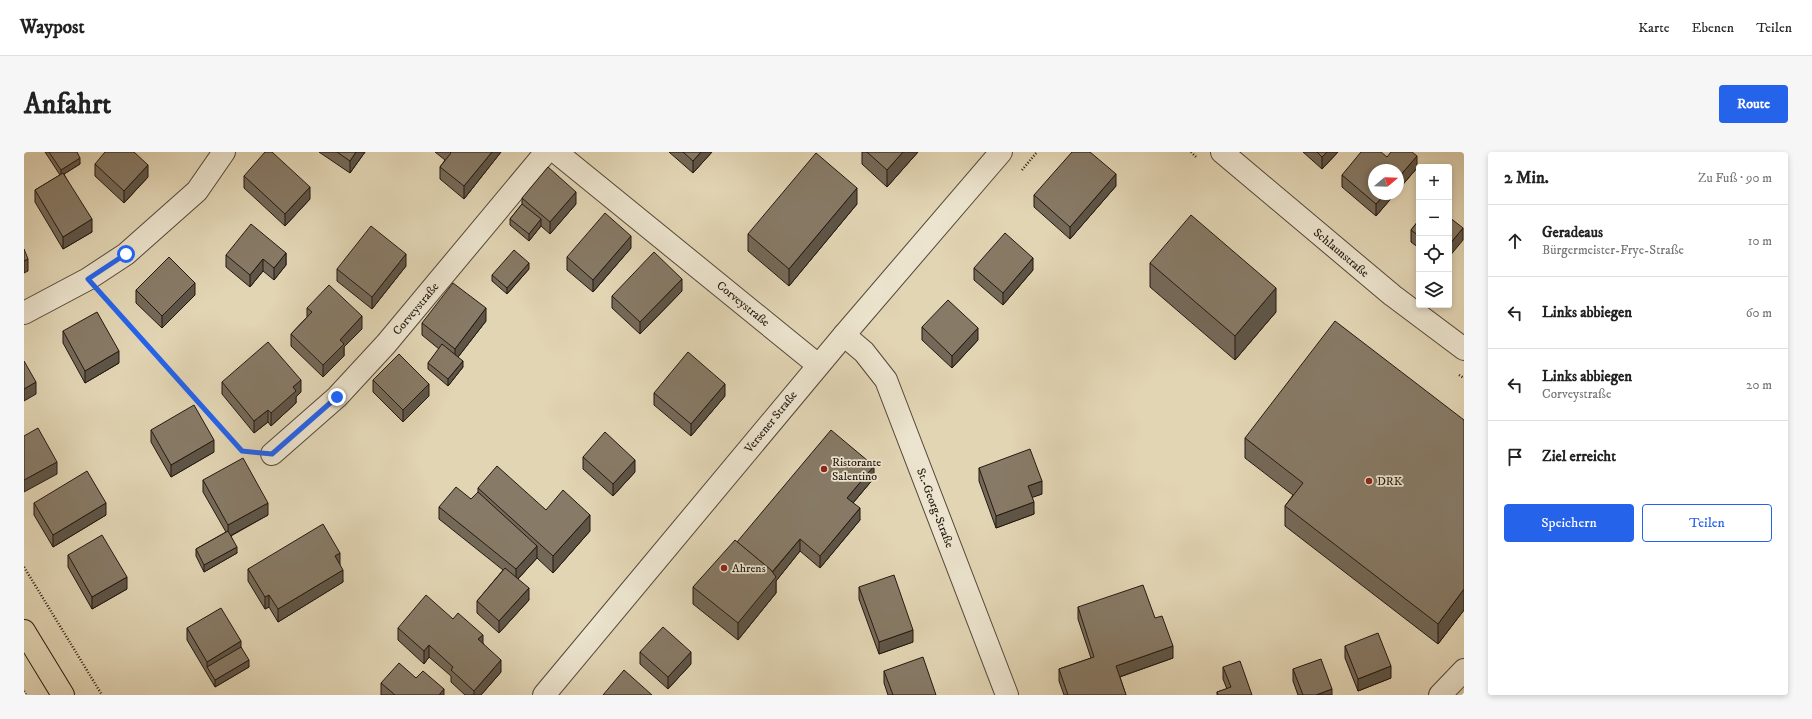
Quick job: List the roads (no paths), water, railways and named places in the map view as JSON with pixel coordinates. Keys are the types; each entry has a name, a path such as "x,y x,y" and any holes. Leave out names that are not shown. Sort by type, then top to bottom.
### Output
{"main road":[{"path":"24,630 63,695"}],"street":[{"path":"24,313 88,279 126,254 196,191 224,152"},
{"name":"Corveystraße","path":"272,454 337,397 386,344 546,152"},
{"name":"Corveystraße","path":"556,152 818,365"},
{"name":"Versener Straße","path":"544,695 818,365 1001,152"},
{"name":"Schlaunstraße","path":"1222,152 1392,295 1464,349"},
{"name":"St.-Georg-Straße","path":"844,335 864,352 886,380 1007,695"},
{"path":"1440,695 1464,670"}],"place":[{"name":"Ristorante Salentino","path":"824,469"},
{"name":"DRK","path":"1369,481"},
{"name":"Ahrens","path":"724,568"}]}
